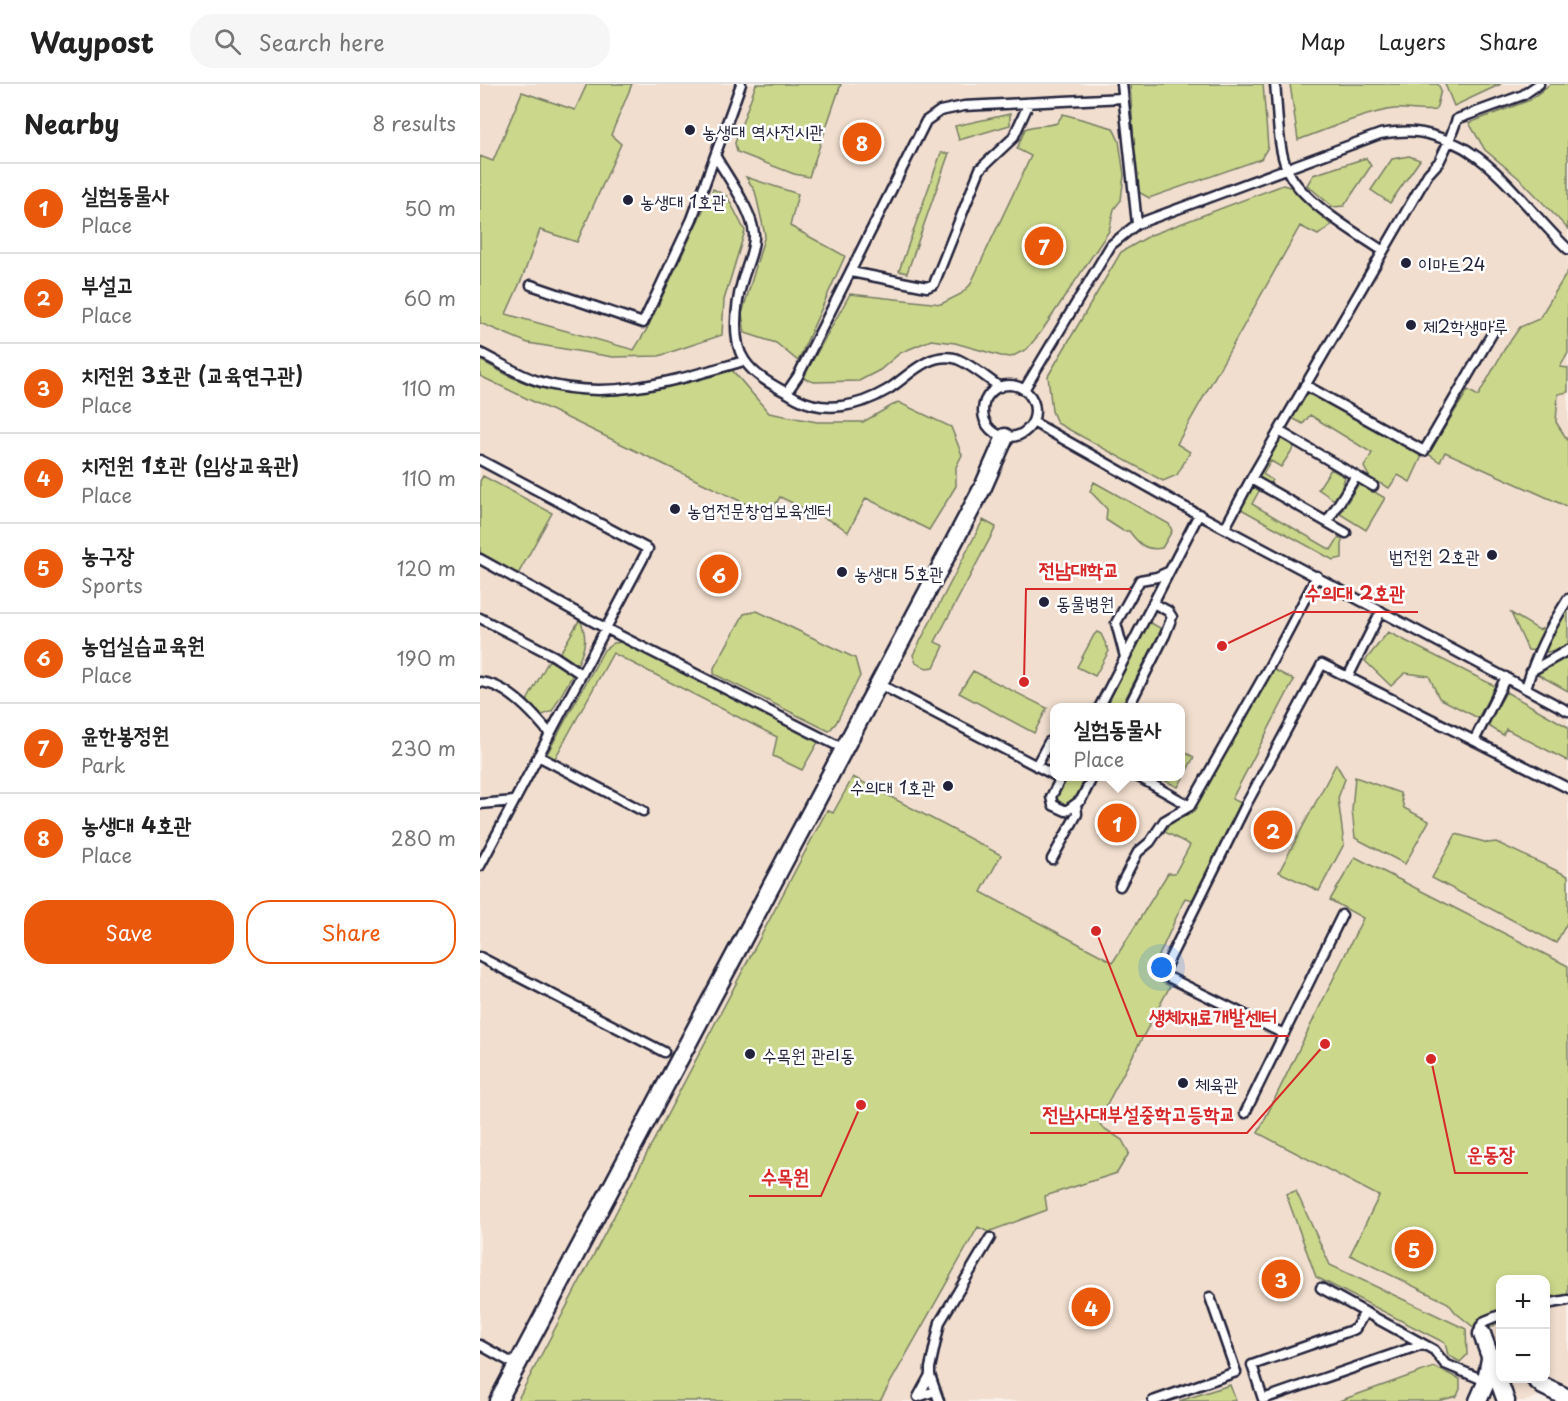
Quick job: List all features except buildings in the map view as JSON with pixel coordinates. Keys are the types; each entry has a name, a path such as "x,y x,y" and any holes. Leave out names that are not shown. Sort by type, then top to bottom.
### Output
{"street":[{"path":"498,1401 845,749 989,475 1005,437"},
{"path":"1482,1334 1493,1354 1506,1401"},
{"path":"1478,1401 1493,1354"},
{"path":"1540,1383 1568,1398"}],"lane":[{"path":"531,285 643,323 692,219 741,84"},
{"path":"1122,84 1137,224"},
{"path":"1275,84 1282,147 1287,170 1295,183 1331,216 1383,251"},
{"path":"1225,528 1251,479 1428,174 1439,162 1457,119 1523,95 1539,84"},
{"path":"787,392 798,375 926,121 940,111 952,108 1123,98"},
{"path":"850,272 927,287 934,284 980,169 1013,138 1029,103"},
{"path":"1024,390 1111,245 1137,224 1380,134 1406,131 1427,132 1470,151 1492,169 1568,249"},
{"path":"716,157 752,223 754,236 736,312 737,340 744,361 758,375 799,400 831,408 863,402 888,389 921,364 940,358 956,359 1000,387 1016,386 1030,396 1035,404 1033,422 1023,433 1016,436 1005,437 994,433 988,427 983,412 988,397 1000,387"},
{"path":"1305,385 1424,451 1496,327"},
{"path":"480,353 536,381 592,390 638,388 744,361"},
{"path":"1033,422 1199,514 1568,711"},
{"path":"1279,431 1373,486"},
{"path":"480,460 648,549 480,866"},
{"path":"1327,522 1356,476"},
{"path":"1251,479 1346,533"},
{"path":"1102,703 1199,514"},
{"path":"480,560 605,628 845,749"},
{"path":"1125,658 1116,623 1140,580 1157,578 1168,572"},
{"path":"1119,886 1138,852 1150,842 1164,821 1190,806 1269,667 1317,576"},
{"path":"1526,688 1549,629 1568,599"},
{"path":"1131,703 1172,617 1168,611 1153,603"},
{"path":"1348,677 1381,611"},
{"path":"480,618 554,656 581,674"},
{"path":"1531,671 1568,650"},
{"path":"1284,1034 1162,975 1246,805 1322,664 1568,788"},
{"path":"1475,740 1506,677"},
{"path":"481,681 520,702 534,713 550,734"},
{"path":"879,684 1050,773"},
{"path":"1036,766 1049,742"},
{"path":"538,756 644,811"},
{"path":"1057,781 1051,797 1053,805 1066,811 1081,800 1091,781"},
{"path":"1144,781 1190,806"},
{"path":"480,804 514,801"},
{"path":"1052,859 1077,814 1076,804"},
{"path":"1245,1113 1342,915"},
{"path":"480,957 664,1052"},
{"path":"939,1401 930,1375 930,1368 940,1322 990,1238"},
{"path":"1321,1288 1434,1350 1445,1364 1486,1381"},
{"path":"1154,1401 1236,1372 1210,1297"},
{"path":"1550,1303 1568,1300"},
{"path":"1365,1312 1355,1329 1252,1365 1263,1399 1423,1344"},
{"path":"1482,1334 1480,1327 1485,1321 1496,1317"},
{"path":"480,1345 516,1365"},
{"path":"930,1375 918,1397 935,1391"}],"shaded area":[{"path":"480,84 1568,84 1568,1386 1525,1401 480,1401"}],"green space":[{"path":"587,84 632,84 611,135 621,144 577,242 540,230 506,314 634,350 647,329 713,189 727,196 745,231 724,300 722,335 659,356 613,357 528,343 480,323 480,156 493,161 522,92 575,110"},
{"path":"756,84 841,84 809,177 794,174 737,152 735,143"},
{"path":"1130,84 1263,84 1268,147 1261,159 1149,198 1137,191"},
{"path":"1290,84 1438,84 1441,90 1436,110 1382,111 1298,140"},
{"path":"1445,84 1501,84 1454,106"},
{"path":"1550,84 1568,84 1568,229 1521,180 1485,150 1469,123 1530,100"},
{"path":"1010,114 1010,125 959,140 955,126"},
{"path":"1063,114 1113,128 1119,141 1124,175 1121,200 1114,209 1109,231 1027,349 1011,357 955,343 931,340 900,353 880,370 859,381 814,382 803,378 850,294 941,304 961,294 970,285 1031,156 1017,149 1025,129 1057,123"},
{"path":"941,153 949,153 907,273 899,271"},
{"path":"1409,156 1420,160 1390,203 1371,190 1392,159"},
{"path":"1366,158 1371,166 1344,206 1333,207 1307,185 1313,175"},
{"path":"746,177 798,194 790,226 845,256 798,361 776,343 745,333 742,314 765,235 755,191"},
{"path":"1283,185 1293,188 1331,225 1318,235 1300,226 1177,444 1190,452 1177,475 1163,481 1057,423 1052,411 1048,376 1121,252 1151,235"},
{"path":"1568,271 1568,353 1560,367 1568,368 1568,392 1558,394 1556,422 1568,441 1568,507 1445,452 1440,462 1428,454 1468,390 1478,396 1520,327 1539,319"},
{"path":"480,360 511,377 540,388 619,395 680,382 727,368 732,370 769,413 817,422 863,422 898,402 951,427 962,455 956,467 956,486 929,530 866,498 848,532 837,524 780,497 769,515 480,376"},
{"path":"1308,391 1422,456 1410,482 1398,475 1389,488 1370,478 1364,467 1372,453 1310,415 1303,424 1292,418"},
{"path":"1279,435 1293,442 1294,447 1281,467 1271,461 1263,474 1272,480 1268,487 1254,478"},
{"path":"1331,469 1345,477 1338,499 1333,499 1318,489"},
{"path":"483,476 552,513 518,574 484,557 480,551 480,481"},
{"path":"1094,482 1169,524 1172,531 1162,548 1143,545 1129,531 1123,531 1106,520 1107,509 1090,491"},
{"path":"1359,483 1385,498 1366,530 1340,514"},
{"path":"1254,487 1259,491 1252,504 1331,550 1339,537 1342,540 1342,558 1333,560 1241,509 1240,505"},
{"path":"983,520 996,527 935,642 944,646 934,667 926,668 916,663 913,655"},
{"path":"1568,609 1568,645 1548,652 1528,650 1511,613 1539,630 1557,622"},
{"path":"757,611 855,658 860,676 836,723 829,731 714,674 714,668 744,614"},
{"path":"580,619 585,636 584,646 578,663 573,663 559,655"},
{"path":"1149,622 1162,629 1123,703 1107,703"},
{"path":"1097,632 1101,634 1109,651 1095,676 1077,667"},
{"path":"1388,632 1495,686 1478,718 1439,698 1429,676 1405,673 1391,686 1365,661"},
{"path":"622,642 818,742 802,770 773,756 777,737 613,653 554,760 546,756 604,650 614,643"},
{"path":"1564,657 1568,657 1568,691 1537,674"},
{"path":"549,660 573,674 552,711 543,715 527,703"},
{"path":"1269,667 1294,680 1232,799 1246,805 1198,901 1185,898 1153,969 1153,978 1170,986 1098,1121 1102,1127 1122,1140 1129,1153 1117,1173 1045,1196 1047,1210 988,1232 978,1227 880,1401 517,1401 827,810 833,813 853,777 1001,855 981,892 1113,962 1168,873 1175,873 1190,845 1165,832 1174,816 1190,806"},
{"path":"973,671 1047,708 1034,733 959,693"},
{"path":"1506,692 1568,727 1568,761 1506,729 1503,735 1487,725"},
{"path":"1185,752 1194,757 1185,774"},
{"path":"1336,764 1345,779 1338,798 1344,844 1319,891 1279,872"},
{"path":"1355,777 1400,793 1404,808 1429,821 1405,864 1355,838 1352,810"},
{"path":"1065,781 1085,781 1075,798 1066,805 1058,802 1057,796"},
{"path":"1165,781 1181,781 1178,787"},
{"path":"1456,834 1488,843 1496,842 1568,876 1568,921 1556,943 1432,878"},
{"path":"1355,857 1568,966 1568,1296 1550,1302 1550,1275 1496,1275 1496,1324 1482,1334 1456,1313 1448,1303 1350,1255 1379,1196 1258,1133 1363,918 1330,900"},
{"path":"1296,1191 1330,1265 1466,1329 1467,1355 1460,1362 1448,1355 1445,1343 1316,1277 1286,1194"},
{"path":"1434,1367 1460,1379 1457,1396 1438,1401 1339,1401"},
{"path":"1230,1385 1236,1401 1179,1401"}],"place":[{"name":"농생대 역사전시관","path":"690,130"},
{"name":"농생대 4호관","path":"862,142"},
{"name":"농생대 1호관","path":"628,200"},
{"name":"윤한봉정원","path":"1044,246"},
{"name":"이마트24","path":"1406,263"},
{"name":"제2학생마루","path":"1411,325"},
{"name":"농업전문창업보육센터","path":"675,509"},
{"name":"법전원 2호관","path":"1492,555"},
{"name":"농생대 5호관","path":"842,572"},
{"name":"농업실습교육원","path":"719,574"},
{"name":"동물병원","path":"1044,602"},
{"name":"수의대 2호관","path":"1222,646"},
{"name":"전남대학교","path":"1024,682"},
{"name":"수의대 1호관","path":"948,786"},
{"name":"실험동물사","path":"1117,823"},
{"name":"부설고","path":"1273,830"},
{"name":"생체재료개발센터","path":"1096,931"},
{"name":"전남사대부설중학고등학교","path":"1325,1044"},
{"name":"수목원 관리동","path":"750,1054"},
{"name":"운동장","path":"1431,1059"},
{"name":"체육관","path":"1183,1083"},
{"name":"수목원","path":"861,1105"},
{"name":"농구장","path":"1414,1249"},
{"name":"치전원 3호관 (교육연구관)","path":"1281,1279"},
{"name":"치전원 1호관 (임상교육관)","path":"1091,1307"}]}
